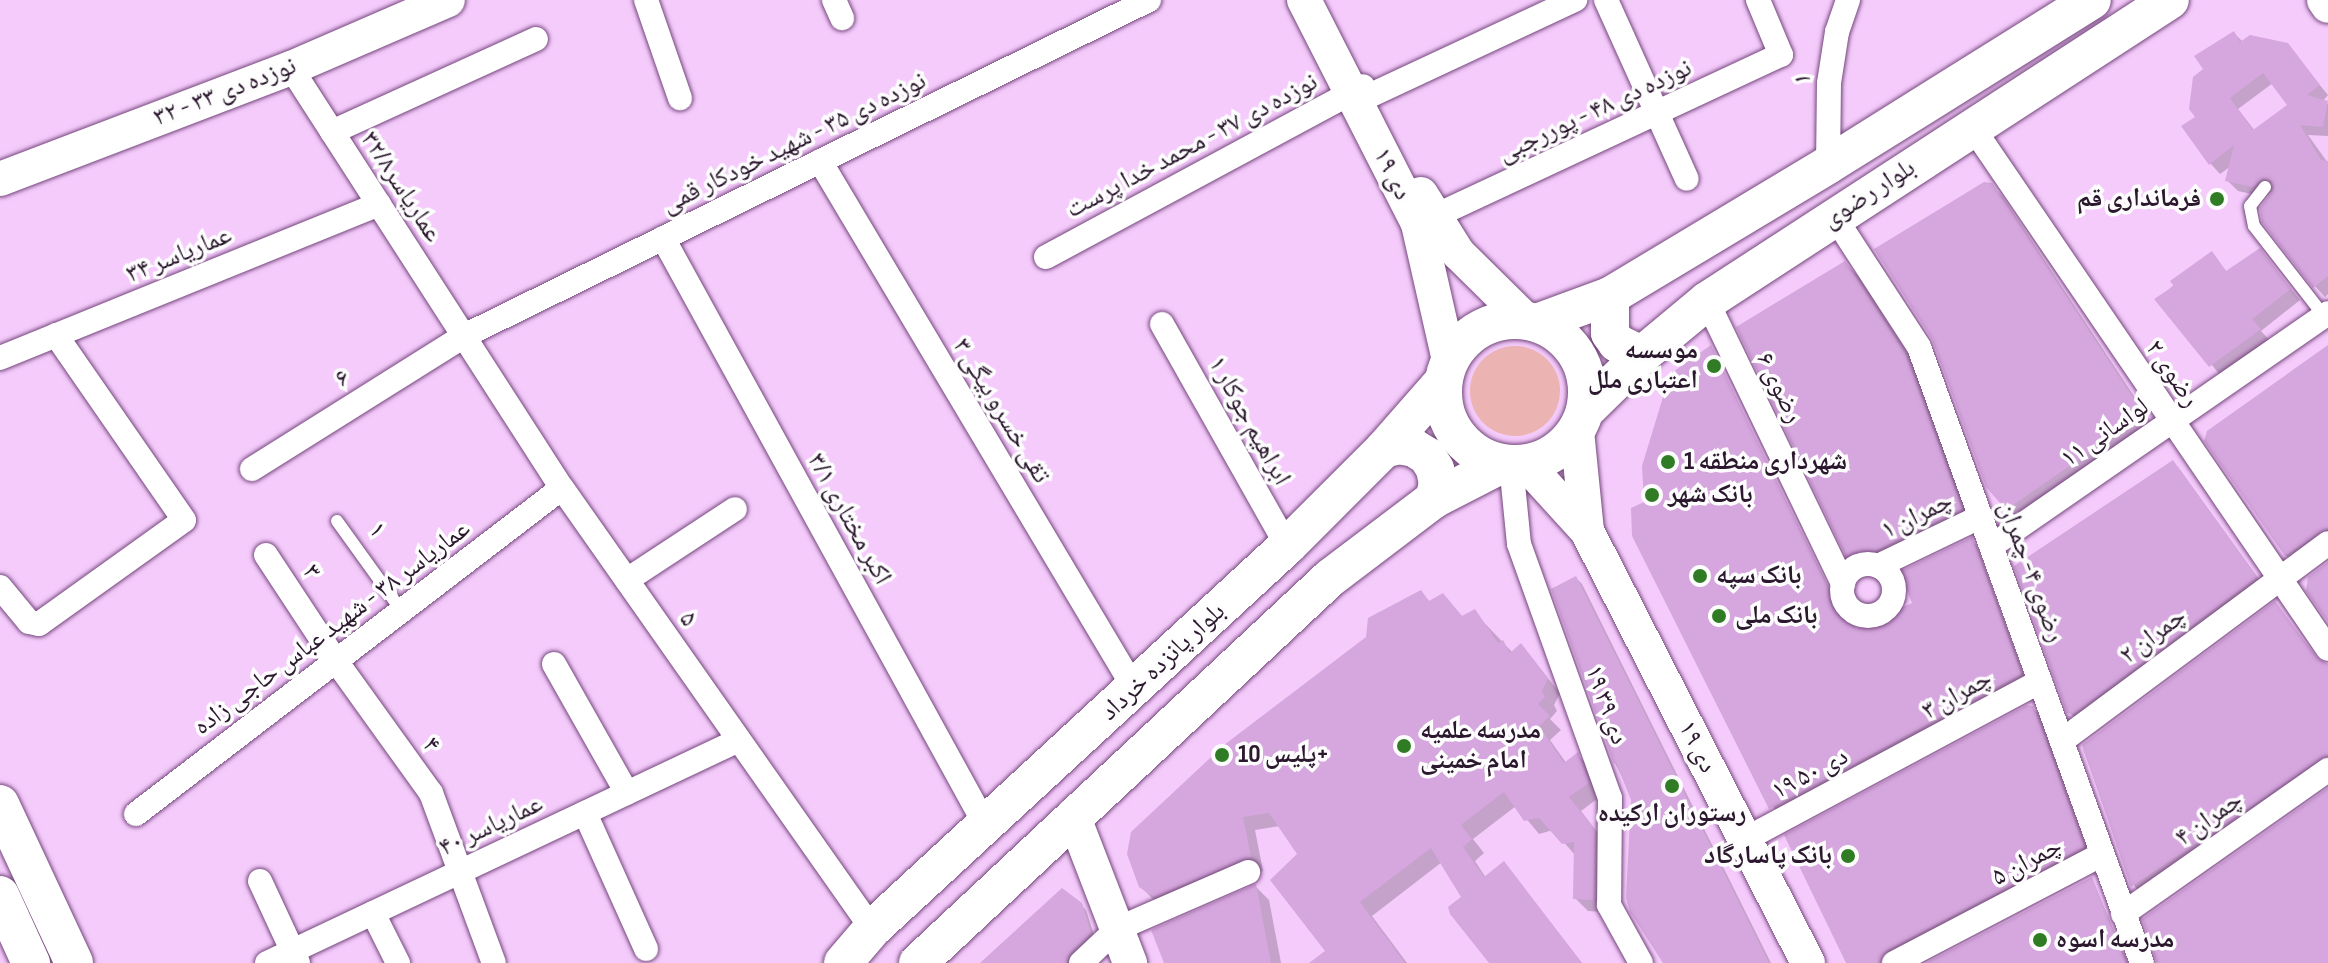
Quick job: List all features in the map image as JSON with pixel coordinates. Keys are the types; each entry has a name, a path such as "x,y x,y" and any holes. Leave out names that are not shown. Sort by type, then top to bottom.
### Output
{"main road":[{"name":"۳۲ - نوزده دی ۳۳","path":"0,179 291,68 448,0"},
{"name":"۱۹ دی","path":"1304,0 1433,217 1458,253 1532,321"},
{"name":"۱۹ دی","path":"1322,0 1418,224 1446,371"},
{"name":"بلوار رضوی","path":"1532,321 1610,296 1828,165 2092,0"},
{"name":"بلوار رضوی","path":"1581,421 1642,355 1707,301 2170,0"},
{"path":"2324,0 2328,6"},
{"path":"1610,296 1610,333 1617,343 1642,355"},
{"path":"1495,321 1532,321 1563,336 1580,358 1587,384 1581,421 1587,531 1513,464 1481,457 1463,443 1450,426 1443,405 1446,371 1468,336 1495,321"},
{"name":"بلوار پانزده خرداد","path":"827,963 872,929 986,826 1287,546 1384,449 1446,371"},
{"path":"1513,464 1563,446 1581,421"},
{"path":"1384,449 1399,445 1414,448 1427,456 1435,469 1438,484 1434,499"},
{"name":"بلوار پانزده خرداد","path":"918,963 1330,578 1434,499 1513,464"},
{"name":"۱۹ دی","path":"1587,531 1808,963"},
{"path":"0,804 74,963"},
{"path":"1073,815 1130,963"},
{"path":"2,899 31,963"},
{"name":"بلوار پانزده خرداد","path":"843,963 872,929"}],"street":[{"path":"646,0 680,98"},
{"name":"نوزده دی ۳۵ - شهید خودکار قمی","path":"464,336 1149,0"},
{"name":"نوزده دی ۳۷ - محمد خدا پرست","path":"1046,257 1360,93 1575,0"},
{"path":"1606,0 1687,179"},
{"name":"نوزده دی ۴۸ - پوررجبی","path":"1433,217 1781,55 1758,0"},
{"name":"۱","path":"1828,165 1829,83 1848,0"},
{"path":"332,132 536,39"},
{"name":"عماریاسر۳۲/۸","path":"291,68 464,336"},
{"name":"رضوی ۲","path":"1973,128 2328,649"},
{"name":"۳ تقی خسرو بیگی","path":"820,161 1134,688"},
{"name":"عماریاسر ۳۴","path":"0,358 379,204"},
{"name":"رضوی ۴- چمران","path":"1834,216 1919,347 2142,963"},
{"name":"۳/۱ اکبر مختاری","path":"663,238 986,826"},
{"name":"رضوی ۶","path":"1707,301 1843,584"},
{"name":"لواسانی ۱۱","path":"1993,545 2326,314"},
{"name":"۱ ابراهیم جوکار","path":"1162,324 1287,546"},
{"path":"0,587 34,624 184,520 56,335"},
{"name":"۶","path":"252,469 464,336"},
{"name":"۵","path":"464,336 562,488 872,929"},
{"name":"۱۹ دی ۳۹","path":"1513,464 1519,544 1610,798 1609,905 1641,963"},
{"name":"عماریاسر ۳۸ - شهید عباس حاجی زاده","path":"136,814 562,488"},
{"path":"627,580 735,509"},
{"name":"چمران ۱","path":"1878,566 1980,517"},
{"name":"چمران ۲","path":"2063,740 2328,543"},
{"name":"۳","path":"266,555 336,661"},
{"path":"1863,564 1878,566 1890,575 1895,589 1892,604 1881,614 1866,617 1852,612 1843,599 1843,584 1850,571 1863,564"},
{"name":"۴","path":"336,661 431,793 459,873"},
{"path":"554,664 627,793"},
{"name":"چمران ۳","path":"1901,757 2040,681"},
{"name":"عماریاسر ۴۰","path":"267,963 296,957 373,913 739,740"},
{"name":"۱۹ دی ۵۰","path":"1744,840 1901,757"},
{"name":"چمران ۴","path":"2123,914 2328,770"},
{"path":"585,813 646,949"},
{"name":"چمران ۵","path":"1894,963 2101,855"},
{"path":"1081,963 1117,929 1248,872"},
{"path":"459,873 494,963"},
{"path":"260,881 296,957"},
{"path":"373,913 398,963"}],"lane":[{"path":"2265,187 2250,206 2254,226 2326,314"},
{"name":"۱","path":"337,521 401,610"}],"shaded area":[{"path":"1515,346 1532,350 1547,359 1556,374 1560,391 1556,408 1547,423 1532,432 1515,436 1498,432 1483,423 1474,408 1470,391 1474,374 1483,359 1498,350"}],"building":[{"path":"2234,31 2240,42 2250,35 2288,43 2320,85 2307,95 2328,101 2323,127 2300,125 2321,160 2328,161 2328,276 2313,288 2262,222 2260,208 2274,189 2271,180 2262,178 2253,187 2225,181 2234,145 2209,165 2181,126 2195,117 2189,109 2193,77 2203,69 2194,56","holes":["2263,73 2287,105 2253,130 2230,98"]},
{"path":"1984,182 1992,183 2144,414 2006,510 1986,487 1932,339 1874,249"},
{"path":"2260,248 2291,289 2252,319 2261,329 2209,367 2154,299 2174,286 2170,281 2212,251 2226,271"},
{"path":"1845,261 1905,354 1962,509 1849,563 1736,327"},
{"path":"1711,345 1829,590 1840,599 1855,629 1912,603 1899,572 1972,537 2021,674 1769,809 1632,536 1631,508 1644,502 1642,466 1670,374"},
{"path":"2328,345 2328,528 2285,556 2204,441 2207,431"},
{"path":"2173,460 2257,577 2073,714 2067,713 2014,566"},
{"path":"2328,562 2328,622 2306,591 2308,577"},
{"path":"1576,576 1769,963 1663,963 1630,912 1626,898 1631,800 1616,762 1614,764 1551,589"},
{"name":"مدرسه علمیه امام خمینی","path":"1421,590 1429,601 1443,593 1462,616 1475,609 1498,643 1503,640 1510,653 1521,643 1548,678 1542,691 1545,697 1538,704 1550,716 1539,726 1564,763 1578,752 1589,783 1569,797 1595,830 1593,900 1573,899 1574,842 1562,844 1539,818 1524,821 1504,792 1461,825 1472,839 1463,847 1484,877 1504,861 1582,963 1489,963 1450,914 1448,907 1461,897 1431,848 1360,902 1405,963 1309,963 1325,951 1270,880 1297,854 1269,813 1243,817 1251,857 1154,897 1139,887 1127,854 1131,832 1224,745 1366,637 1368,618"},
{"path":"2275,601 2316,657 2328,664 2328,755 2131,887 2082,745"},
{"path":"2027,705 2033,706 2084,847 1887,950 1879,963 1846,963 1784,835"},
{"path":"2328,788 2328,963 2157,963 2142,919"},
{"path":"2092,877 2126,963 1926,963"},
{"path":"1256,884 1271,963 1164,963 1151,930"},
{"path":"1062,888 1082,903 1091,933 1070,953 1066,963 980,963"}],"place":[{"name":"فرمانداری قم","path":"2217,199"},
{"name":"موسسه اعتباری ملل","path":"1714,366"},
{"name":"شهرداری منطقه 1","path":"1668,462"},
{"name":"بانک شهر","path":"1652,495"},
{"name":"بانک سپه","path":"1700,576"},
{"name":"بانک ملی","path":"1719,616"},
{"name":"مدرسه علمیه امام خمینی","path":"1404,746"},
{"name":"پلیس 10+","path":"1222,755"},
{"name":"رستوران ارکیده","path":"1672,786"},
{"name":"بانک پاسارگاد","path":"1848,856"},
{"name":"مدرسه اسوه","path":"2040,940"}]}
